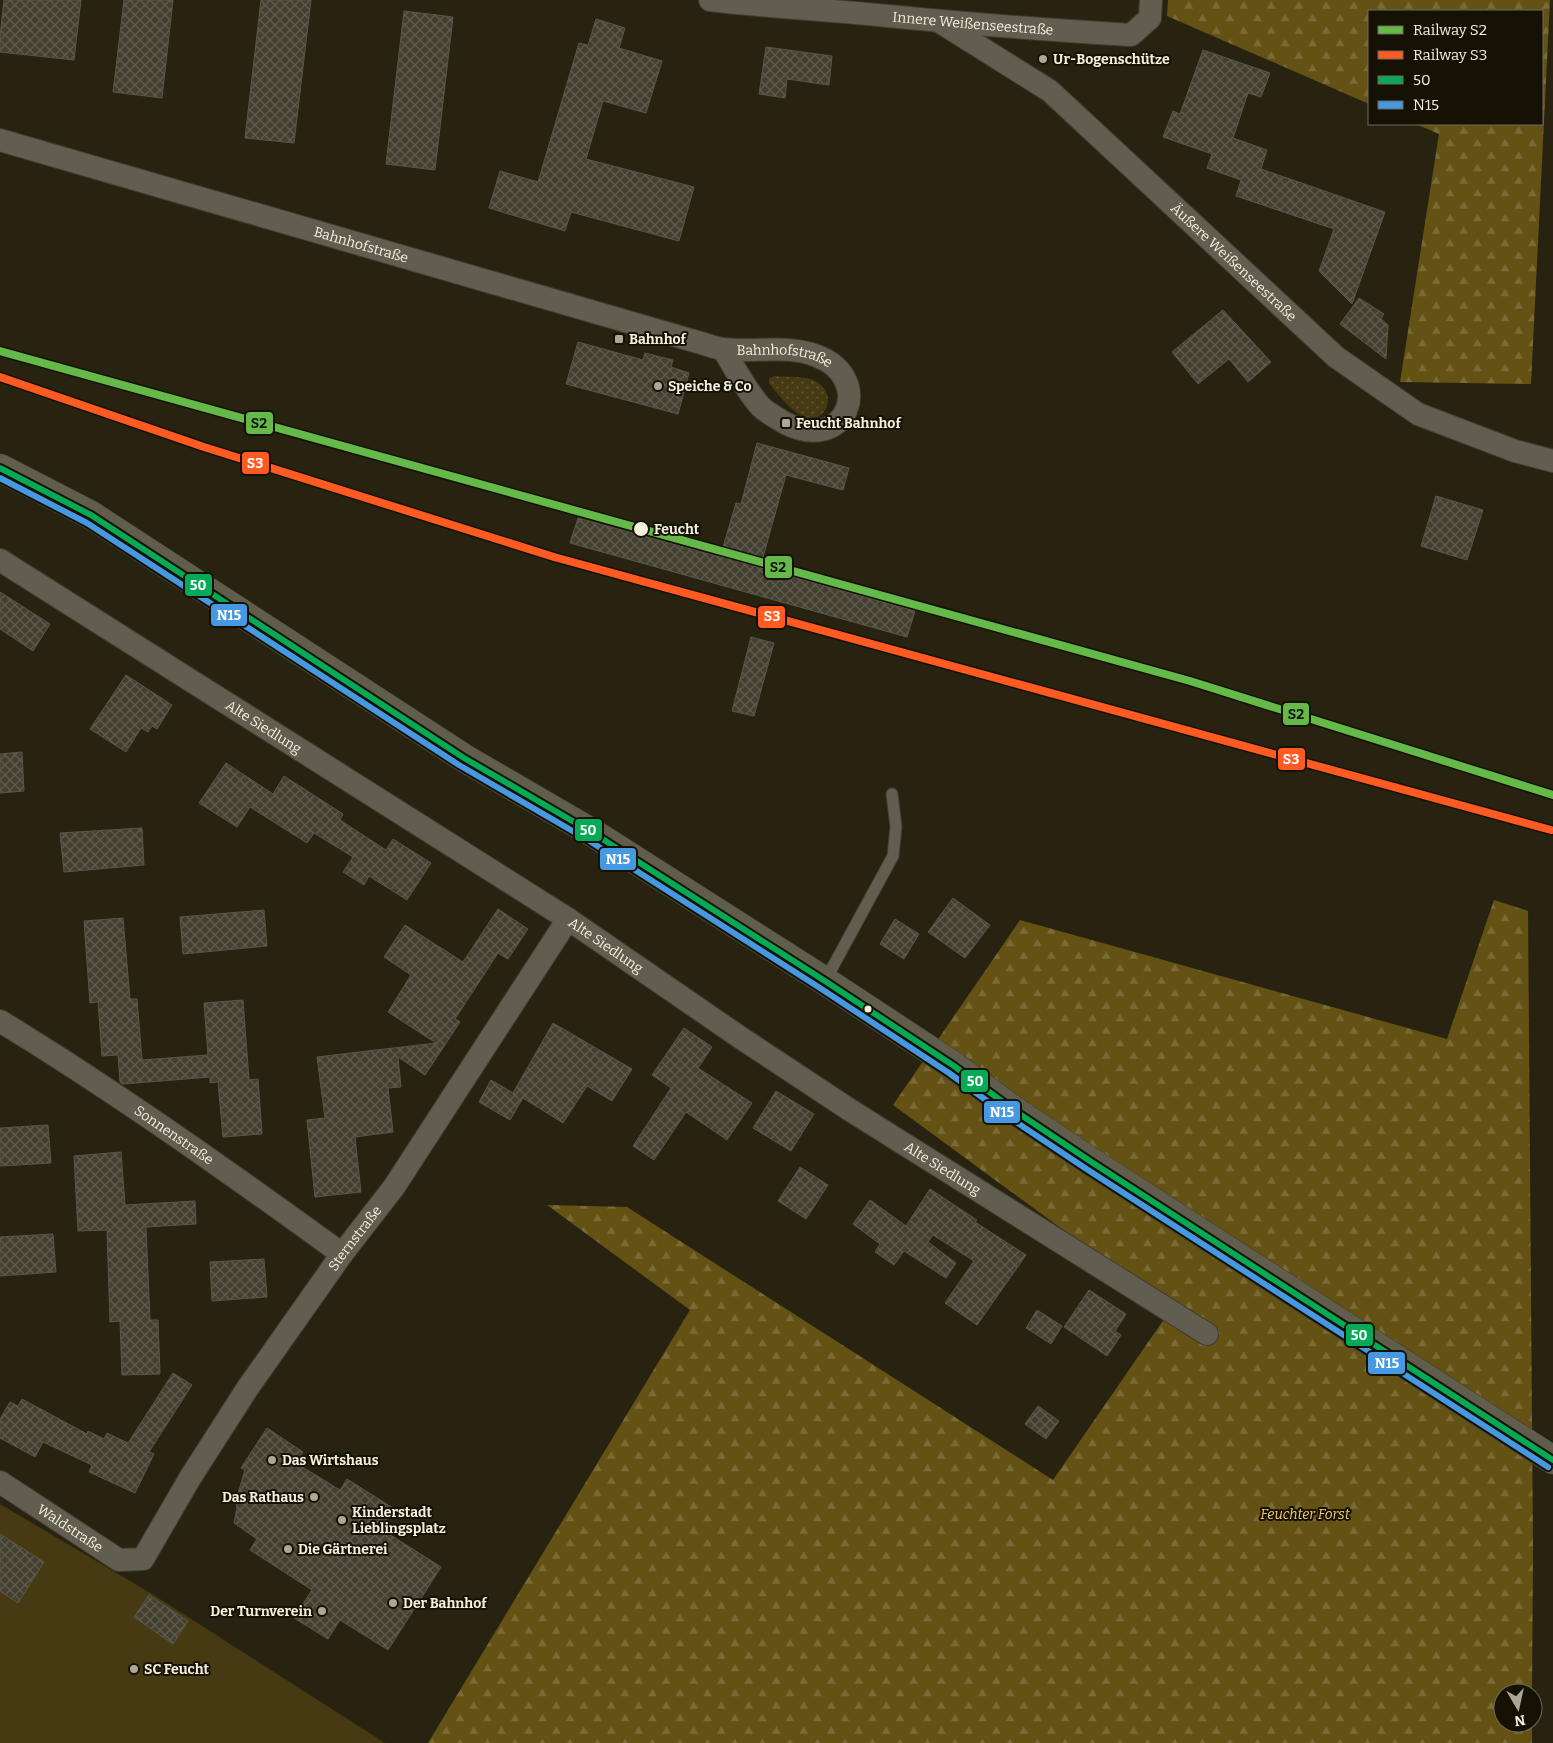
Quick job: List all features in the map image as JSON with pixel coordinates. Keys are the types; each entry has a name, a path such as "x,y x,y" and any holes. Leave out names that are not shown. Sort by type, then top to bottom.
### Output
{"main road":[{"path":"0,468 91,515 464,758 593,834 825,981 954,1066 1033,1123 1553,1460"}],"street":[{"name":"Innere Weißenseestraße","path":"710,0 770,4 940,22 1131,35 1150,18 1151,0"},
{"name":"Äußere Weißenseestraße","path":"940,22 1050,91 1336,357 1418,414 1515,451 1553,461"},
{"name":"Bahnhofstraße","path":"0,140 723,349 774,349 802,352 817,356 832,364 848,385 849,403 846,412 842,419 827,429 810,431 786,423 773,416 761,406 723,349"},
{"name":"Alte Siedlung","path":"0,560 568,919 741,1038 842,1104 1208,1334"},
{"name":"Sternstraße","path":"143,1559 190,1478 247,1390 342,1254 394,1188 568,919"},
{"name":"Sonnenstraße","path":"0,1020 62,1058 199,1150 342,1254"},
{"name":"Waldstraße","path":"0,1482 119,1560 143,1559"}],"lane":[{"path":"825,981 893,856 896,827 892,794"}],"shaded area":[{"path":"774,376 799,377 813,380 822,386 826,393 828,400 827,408 817,417 809,418 799,414 783,400 769,383 769,378"},
{"name":"SC Feucht","path":"0,1504 152,1594 385,1743 0,1743"}],"green space":[{"path":"1168,0 1550,0 1531,384 1400,382 1439,134 1418,125 1543,125 1543,10 1368,10 1368,104 1167,16"},
{"name":"Feuchter Forst","path":"1494,900 1528,911 1533,1548 1532,1683 1493,1683 1493,1733 1532,1733 1532,1743 428,1743 690,1310 547,1205 627,1207 1053,1480 1171,1309 893,1105 1020,920 1447,1039"}],"building":[{"path":"4,0 81,0 74,60 0,52"},
{"path":"124,0 173,0 162,98 113,92"},
{"path":"261,0 311,0 294,143 245,138"},
{"path":"404,11 453,17 435,170 386,164"},
{"path":"596,19 625,28 619,48 662,61 646,113 603,101 586,159 694,187 679,241 571,212 565,231 489,208 500,171 538,182 579,43 588,45"},
{"path":"766,47 832,56 829,85 787,79 785,98 759,94"},
{"path":"1203,50 1270,73 1261,97 1248,93 1233,138 1267,150 1261,169 1385,212 1352,304 1319,271 1334,229 1236,196 1241,180 1207,168 1212,154 1163,137 1173,111 1180,114"},
{"path":"1359,298 1384,314 1381,319 1388,325 1386,359 1340,324"},
{"path":"1223,310 1271,362 1248,382 1229,359 1198,384 1172,352"},
{"path":"578,342 643,360 645,353 673,360 671,367 689,373 678,414 566,384"},
{"path":"757,443 849,468 843,490 786,475 760,568 915,611 907,637 570,543 578,518 720,557 736,503 741,504"},
{"path":"1436,496 1483,510 1467,560 1421,546"},
{"path":"0,592 50,624 33,651 0,629"},
{"path":"751,637 774,643 754,716 732,711"},
{"path":"126,675 172,705 157,729 152,726 148,732 141,728 126,752 90,729"},
{"path":"22,752 24,791 0,793 0,754"},
{"path":"226,763 273,794 284,776 343,814 340,820 386,850 393,839 431,863 407,900 369,876 364,885 343,872 353,857 314,833 307,843 250,807 237,827 199,803"},
{"path":"142,828 144,865 64,872 60,833"},
{"path":"953,898 990,925 965,958 928,932"},
{"path":"498,909 528,929 508,959 498,953 455,1019 460,1022 425,1075 398,1057 401,1087 388,1088 393,1132 355,1137 361,1192 315,1197 307,1120 325,1118 317,1057 436,1043 388,1012 411,975 384,957 405,925 463,962"},
{"path":"264,910 267,946 183,954 180,917"},
{"path":"123,918 130,999 137,999 142,1060 208,1055 204,1003 243,1000 249,1080 258,1079 262,1134 223,1137 218,1082 210,1083 210,1077 123,1084 120,1082 118,1055 102,1056 98,1002 90,1003 84,921"},
{"path":"895,919 919,934 904,959 880,944"},
{"path":"553,1023 632,1069 612,1101 587,1086 563,1123 523,1098 510,1120 479,1102 491,1080 513,1093"},
{"path":"684,1028 712,1047 698,1068 752,1103 727,1140 686,1112 654,1160 633,1146 671,1088 652,1075"},
{"path":"776,1091 814,1114 791,1151 753,1128"},
{"path":"48,1125 51,1163 0,1166 0,1128"},
{"path":"121,1152 125,1205 195,1201 196,1224 146,1227 150,1320 158,1320 160,1374 122,1375 120,1321 110,1322 107,1230 78,1231 74,1156"},
{"path":"800,1167 828,1185 806,1219 778,1201"},
{"path":"930,1189 977,1220 975,1222 1026,1255 977,1325 945,1303 974,1261 933,1235 928,1242 956,1263 946,1278 904,1251 894,1265 875,1252 880,1244 853,1224 870,1200 906,1226"},
{"path":"53,1234 56,1272 0,1276 0,1237"},
{"path":"264,1259 267,1297 212,1301 210,1262"},
{"path":"1089,1290 1126,1314 1115,1331 1121,1335 1107,1356 1064,1327"},
{"path":"1037,1310 1062,1326 1051,1344 1026,1328"},
{"path":"173,1373 192,1385 149,1452 154,1454 135,1493 89,1472 92,1465 43,1442 35,1457 0,1438 0,1419 10,1402 18,1406 22,1399 87,1434 88,1431 104,1439 107,1433 128,1443"},
{"path":"1038,1406 1059,1421 1046,1439 1025,1424"},
{"path":"267,1428 303,1452 296,1463 340,1490 347,1479 393,1508 381,1529 441,1567 388,1650 340,1620 328,1639 294,1618 312,1590 250,1550 257,1539 234,1523 237,1508 236,1500 245,1470 241,1468"},
{"path":"0,1534 44,1562 18,1603 0,1591"},
{"path":"149,1595 188,1621 173,1644 134,1617"}],"rail line":[{"name":"S2","path":"0,351 1190,681 1553,795"},
{"name":"S3","path":"0,377 204,447 554,557 1551,830"}],"transit line":[{"name":"50","path":"0,468 91,515 464,758 593,833 825,981 954,1066 1018,1113 1093,1163 1553,1460"},
{"name":"N15","path":"0,478 87,523 459,765 588,840 820,988 949,1073 1013,1120 1088,1170 1548,1467"}],"place":[{"name":"Ur-Bogenschütze","path":"1043,59"},
{"name":"Bahnhof","path":"619,339"},
{"name":"Speiche & Co","path":"658,386"},
{"name":"Feucht Bahnhof","path":"786,423"},
{"name":"Feucht","path":"641,529"},
{"name":"Das Wirtshaus","path":"272,1460"},
{"name":"Das Rathaus","path":"314,1497"},
{"name":"Kinderstadt Lieblingsplatz","path":"342,1520"},
{"name":"Die Gärtnerei","path":"288,1549"},
{"name":"Der Bahnhof","path":"393,1603"},
{"name":"Der Turnverein","path":"322,1611"},
{"name":"SC Feucht","path":"134,1669"}]}
